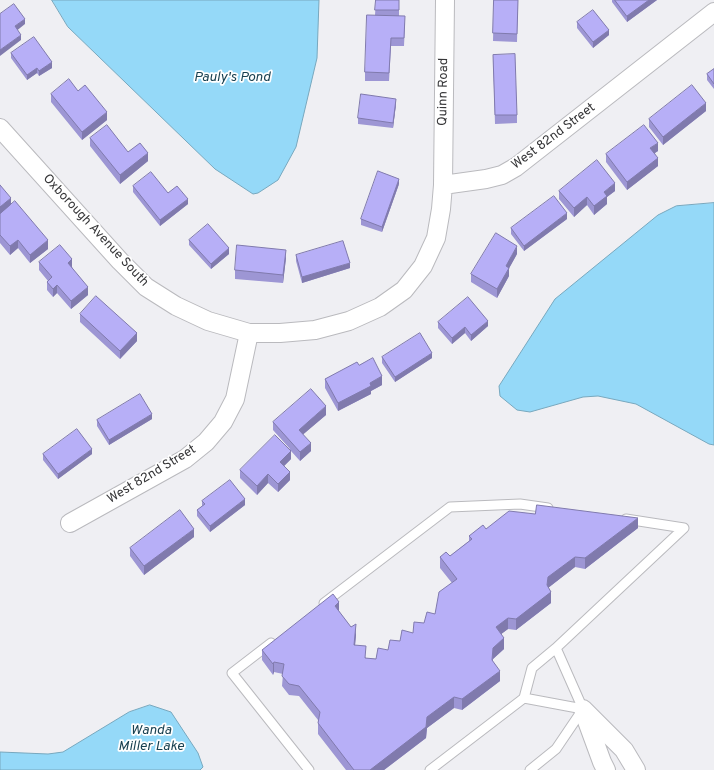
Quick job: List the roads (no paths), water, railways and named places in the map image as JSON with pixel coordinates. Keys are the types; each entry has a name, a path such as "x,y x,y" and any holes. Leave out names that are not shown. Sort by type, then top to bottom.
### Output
{"street":[{"name":"Quinn Road","path":"443,185 445,0"},
{"name":"West 82nd Street","path":"443,185 486,179 502,175 516,167 714,12"},
{"name":"Oxborough Avenue South","path":"0,128 120,261 146,287 176,306 208,320 249,333"},
{"path":"249,333 280,333 315,330 349,321 380,307 404,290 423,266 436,238 443,185"},
{"name":"West 82nd Street","path":"70,523 185,458 206,442 223,422 235,399 249,333"},
{"path":"583,709 606,770"},
{"path":"583,709 624,750 636,770"}],"lane":[{"path":"319,607 450,507 520,504 560,509"},
{"path":"430,770 524,698 532,668 556,648 684,528 614,517"},
{"path":"275,640 232,673 309,770"},
{"path":"556,648 583,709"},
{"path":"524,698 583,709"},
{"path":"530,770 556,749 583,709"}],"water":[{"name":"Pauly's Pond","path":"52,0 319,0 317,58 296,147 278,180 258,193 253,194 215,169 68,27"},
{"path":"714,203 714,445 709,444 636,404 598,396 583,397 530,412 517,410 500,396 499,386 555,299 658,215 676,206"},
{"name":"Wanda Miller Lake","path":"150,705 171,712 198,753 203,767 200,770 0,770 0,752 48,754 63,752 129,712"}]}
